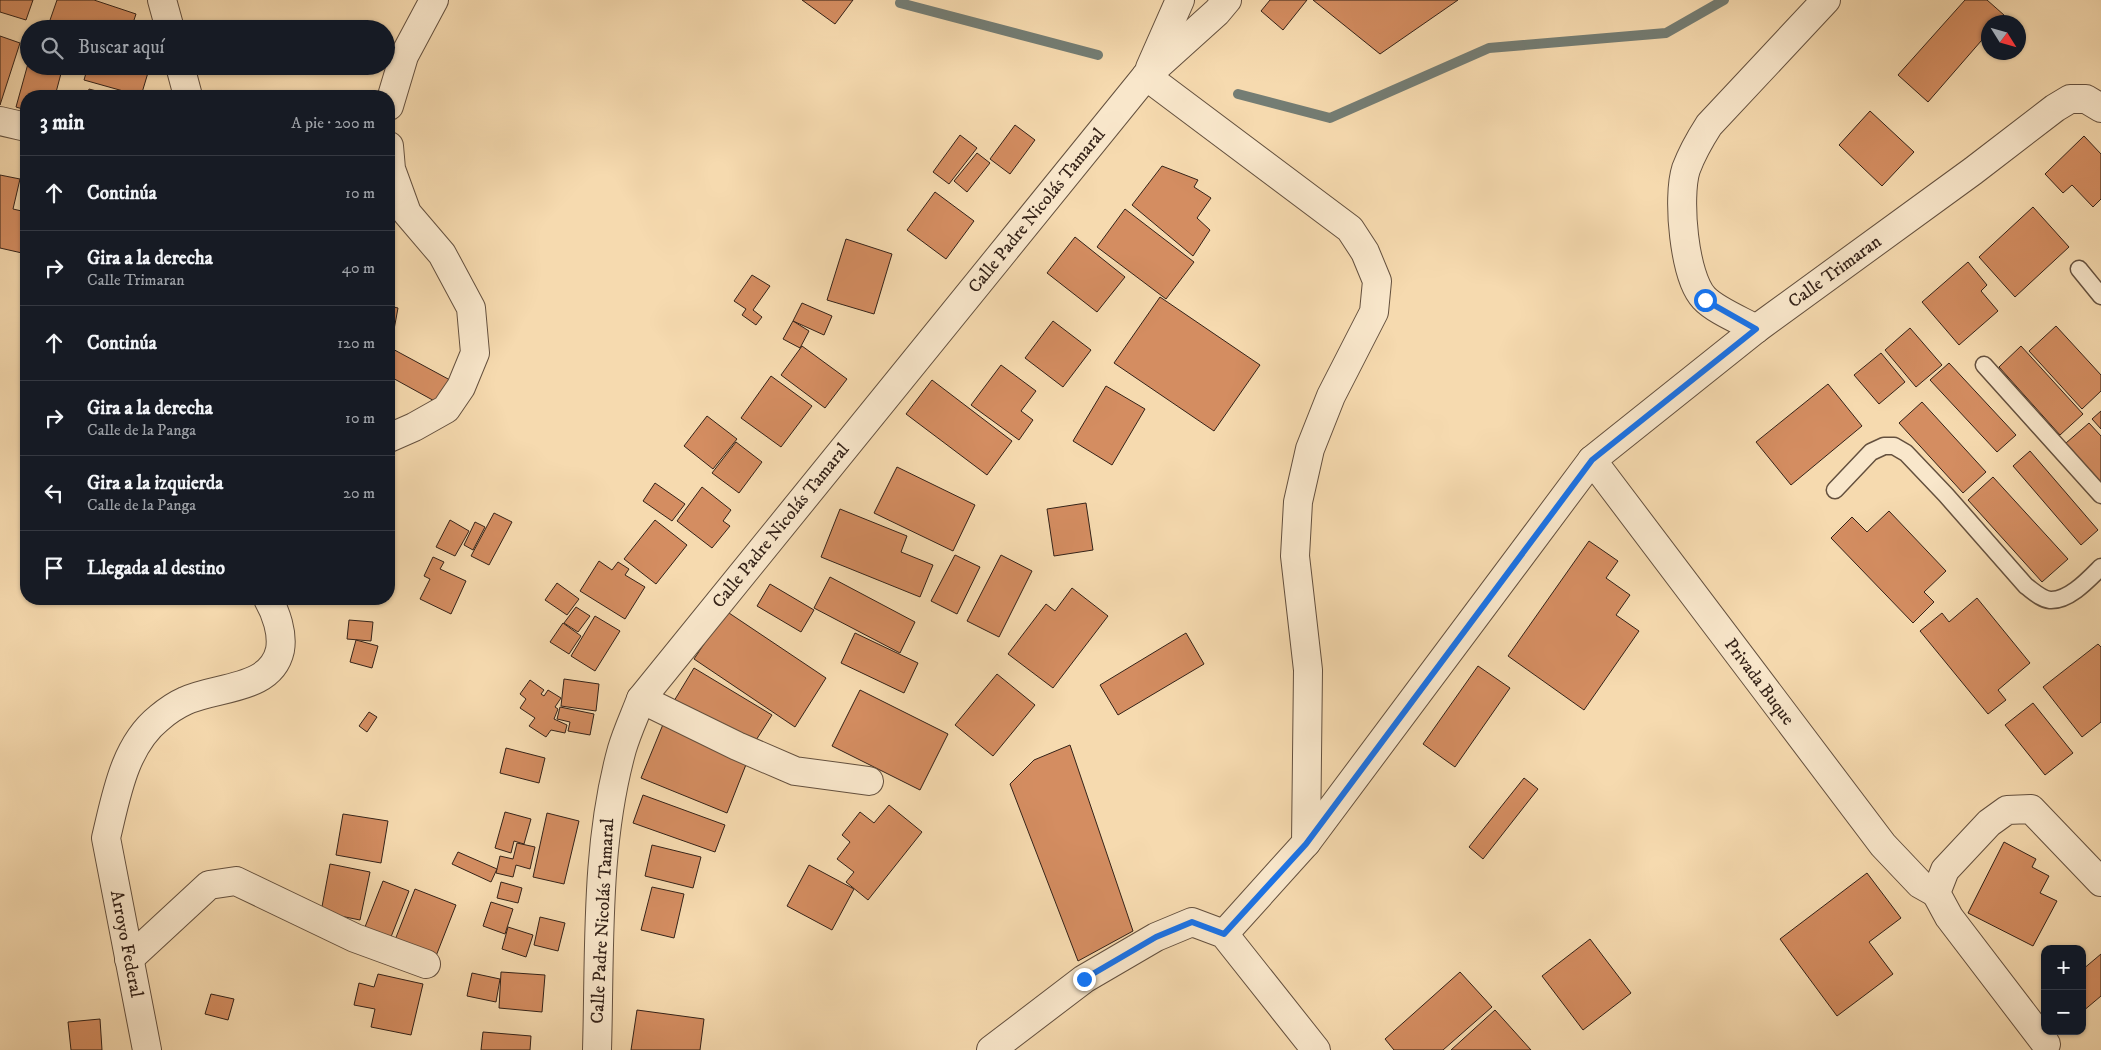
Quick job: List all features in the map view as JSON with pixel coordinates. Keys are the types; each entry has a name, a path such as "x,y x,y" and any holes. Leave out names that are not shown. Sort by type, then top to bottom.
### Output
{"street":[{"path":"162,0 168,20"},
{"path":"394,90 404,56 434,0"},
{"name":"Calle Padre Nicolás Tamaral","path":"1146,76 1180,0"},
{"name":"Calle Padre Nicolás Tamaral","path":"597,1050 602,880 609,810 622,748 641,699 1146,76 1217,12 1227,0"},
{"path":"1756,329 1705,300 1695,287 1687,253 1682,218 1686,171 1696,146 1709,125 1826,0"},
{"path":"182,75 186,90"},
{"path":"1146,76 1350,229 1365,252 1377,281 1374,312 1331,396 1310,449 1298,502 1295,556 1308,670 1306,844"},
{"name":"Calle Trimaran","path":"1224,934 1306,844 1592,460 1756,329 1973,171 2055,108 2070,99 2093,104"},
{"path":"0,121 20,126"},
{"path":"395,180 407,213 442,254 471,308 475,353 462,387 446,409 395,435"},
{"name":"Privada Buque","path":"1592,460 1883,845 1920,884 1936,893"},
{"name":"Arroyo Federal","path":"146,1050 106,838 124,770 138,742 158,718 185,701 256,680 275,664 282,641 271,605"},
{"path":"641,699 737,746 795,771 869,781"},
{"path":"2046,1044 1949,917 1936,893 1945,870 1989,823 2007,810 2031,809 2101,882"},
{"path":"129,959 209,885 236,881 355,938 426,964"},
{"path":"991,1050 1084,979 1156,937 1192,922 1224,934 1316,1050"}],"lane":[{"path":"2078,269 2101,296"},
{"path":"1984,365 2101,495"},
{"path":"1835,490 1871,452 1884,446 1894,446 1906,453 2020,579 2039,595 2051,600 2066,596 2101,568"}],"building":[{"path":"0,0 33,0 26,20 0,12"},
{"path":"57,0 94,0 136,14 134,20 50,20"},
{"path":"802,0 853,0 835,24"},
{"path":"1270,0 1307,0 1283,30 1261,11"},
{"path":"1313,0 1458,0 1380,54"},
{"path":"1965,0 1987,0 2004,15 1981,15 1981,41 1928,102 1898,75"},
{"path":"0,36 20,43 0,105"},
{"path":"25,75 61,75 57,90 21,90"},
{"path":"85,75 147,75 143,90 120,90 84,80"},
{"path":"20,93 20,108 16,107"},
{"path":"1870,111 1914,152 1882,186 1839,145"},
{"path":"1015,125 1035,140 1010,174 990,159"},
{"path":"960,135 977,148 949,184 933,172"},
{"path":"2084,136 2101,154 2101,199 2093,207 2072,185 2063,193 2045,174"},
{"path":"977,153 990,163 967,192 954,181"},
{"path":"1162,166 1198,180 1194,187 1211,198 1197,218 1210,230 1193,256 1132,205"},
{"path":"0,175 20,179 13,209 20,211 20,253 0,248"},
{"path":"935,192 974,221 946,259 907,230"},
{"path":"2033,207 2069,247 2015,297 1979,257"},
{"path":"1125,209 1194,262 1166,299 1097,247"},
{"path":"1075,237 1125,277 1097,312 1047,273"},
{"path":"846,239 892,254 874,314 827,300"},
{"path":"1968,262 1987,285 1981,291 1998,311 1959,345 1922,302"},
{"path":"752,275 770,286 753,310 762,317 756,325 742,315 746,309 734,301"},
{"path":"1160,297 1260,365 1214,431 1114,363"},
{"path":"802,303 832,316 824,335 793,321"},
{"path":"395,307 398,308 395,324"},
{"path":"793,321 809,331 800,348 783,339"},
{"path":"1053,321 1091,350 1063,387 1025,358"},
{"path":"2056,326 2101,375 2101,391 2082,409 2029,351"},
{"path":"1910,328 1942,365 1916,387 1885,350"},
{"path":"802,346 847,379 825,408 781,375"},
{"path":"2021,346 2083,414 2060,435 1999,367"},
{"path":"395,350 450,380 438,403 395,379"},
{"path":"1881,353 1905,382 1879,404 1854,375"},
{"path":"1949,363 2016,435 1997,452 1930,380"},
{"path":"1001,365 1036,391 1021,411 1033,420 1019,440 971,405"},
{"path":"771,376 812,406 781,447 741,418"},
{"path":"932,380 1012,441 987,475 906,414"},
{"path":"1828,384 1862,426 1791,485 1756,442"},
{"path":"1106,386 1145,409 1112,465 1073,441"},
{"path":"1922,402 1986,472 1963,493 1899,423"},
{"path":"2101,411 2101,429 2092,419"},
{"path":"707,416 737,439 713,469 684,446"},
{"path":"2089,423 2101,436 2101,483 2066,443"},
{"path":"736,442 762,462 739,493 712,473"},
{"path":"2030,451 2098,530 2081,545 2013,466"},
{"path":"897,467 975,505 953,551 874,513"},
{"path":"1993,477 2068,559 2042,582 1968,500"},
{"path":"655,483 685,504 672,521 643,501"},
{"path":"702,487 731,510 723,521 730,526 712,548 677,521"},
{"path":"1086,503 1093,550 1054,556 1047,509"},
{"path":"840,509 907,536 901,552 933,565 920,597 821,557"},
{"path":"1889,511 1946,571 1924,592 1934,602 1913,623 1831,538 1852,517 1867,532"},
{"path":"494,513 512,522 489,565 471,556"},
{"path":"450,520 469,531 455,556 436,547"},
{"path":"655,520 687,545 656,584 624,559"},
{"path":"475,522 485,527 473,550 464,545"},
{"path":"1589,541 1618,561 1606,578 1630,595 1616,615 1639,631 1584,710 1508,656"},
{"path":"955,555 980,567 957,614 931,601"},
{"path":"1001,555 1032,571 999,637 967,621"},
{"path":"433,557 444,562 440,569 466,581 451,614 420,599 430,579 424,576"},
{"path":"599,561 612,570 618,562 629,569 625,575 645,587 625,619 580,591"},
{"path":"830,577 915,622 900,653 814,608"},
{"path":"557,583 579,599 567,615 545,600"},
{"path":"770,584 814,610 801,632 757,606"},
{"path":"1072,588 1108,616 1053,688 1008,654 1046,604 1055,611"},
{"path":"1977,598 2030,663 1998,690 2006,700 1988,714 1920,631 1942,613 1949,622"},
{"path":"576,607 590,616 578,632 564,623"},
{"path":"726,611 826,678 795,727 694,659"},
{"path":"595,616 620,631 595,671 571,656"},
{"path":"349,620 373,622 371,641 347,639"},
{"path":"563,623 581,636 569,654 550,642"},
{"path":"855,633 918,663 904,693 841,663"},
{"path":"1186,633 1204,664 1118,715 1100,685"},
{"path":"356,640 378,646 372,668 350,662"},
{"path":"2098,644 2101,647 2101,722 2082,737 2043,687"},
{"path":"1478,666 1510,688 1455,767 1423,744"},
{"path":"694,668 772,715 751,748 674,701"},
{"path":"997,674 1035,705 993,756 955,725"},
{"path":"564,679 599,684 596,711 561,706"},
{"path":"530,680 544,690 541,694 544,696 548,690 561,698 555,707 558,709 554,719 567,725 565,733 551,730 546,737 529,726 535,718 520,708 526,699 520,694"},
{"path":"860,690 948,734 920,790 832,746"},
{"path":"2033,703 2073,753 2045,775 2005,725"},
{"path":"560,707 594,714 590,735 568,731 570,722 557,719"},
{"path":"369,712 377,717 367,732 359,726"},
{"path":"664,722 749,757 727,813 641,778"},
{"path":"1070,745 1133,931 1078,961 1010,784 1034,760"},
{"path":"506,748 545,758 539,783 500,773"},
{"path":"1524,778 1538,789 1483,859 1469,847"},
{"path":"643,795 725,825 715,852 633,823"},
{"path":"889,805 922,832 868,900 846,882 854,872 837,859 850,842 842,835 860,812 874,823"},
{"path":"505,812 531,819 524,844 514,841 511,853 495,848"},
{"path":"547,813 579,821 564,884 533,877"},
{"path":"343,814 388,821 381,863 336,855"},
{"path":"2004,842 2036,859 2032,867 2049,876 2040,893 2057,901 2033,946 1968,913"},
{"path":"517,843 535,847 530,869 516,865 513,877 496,873 500,856 513,859"},
{"path":"652,845 701,857 693,888 645,876"},
{"path":"458,852 497,869 491,882 452,864"},
{"path":"330,864 370,872 360,920 321,912"},
{"path":"809,865 854,889 832,930 787,906"},
{"path":"1867,873 1901,918 1869,942 1893,974 1837,1016 1780,939"},
{"path":"383,881 409,891 389,942 363,932"},
{"path":"501,882 522,888 518,903 497,898"},
{"path":"652,887 684,894 674,938 641,930"},
{"path":"415,889 456,905 436,956 395,940"},
{"path":"491,902 513,909 505,934 483,926"},
{"path":"540,917 565,923 558,951 534,945"},
{"path":"508,927 533,935 526,957 502,949"},
{"path":"1590,939 1631,993 1583,1030 1542,976"},
{"path":"2101,954 2101,996 2086,1009 2086,990 2086,967"},
{"path":"501,972 545,975 542,1012 499,1008"},
{"path":"1460,972 1492,1007 1443,1050 1394,1050 1385,1039"},
{"path":"472,973 500,979 496,1002 467,996"},
{"path":"378,974 423,984 411,1035 371,1027 375,1009 354,1005 359,983 374,987"},
{"path":"211,994 234,999 228,1020 205,1014"},
{"path":"637,1010 704,1019 700,1050 631,1050"},
{"path":"1495,1010 1531,1050 1451,1050"},
{"path":"100,1019 102,1050 71,1050 68,1022"},
{"path":"483,1032 531,1036 530,1050 481,1050"}],"waterway":[{"path":"1238,94 1330,118 1489,48 1666,33 1724,0"},
{"path":"900,3 1098,55"}],"route":[{"path":"1084,979 1156,937 1192,922 1224,934 1306,844 1592,460 1756,329 1705,300"}]}
